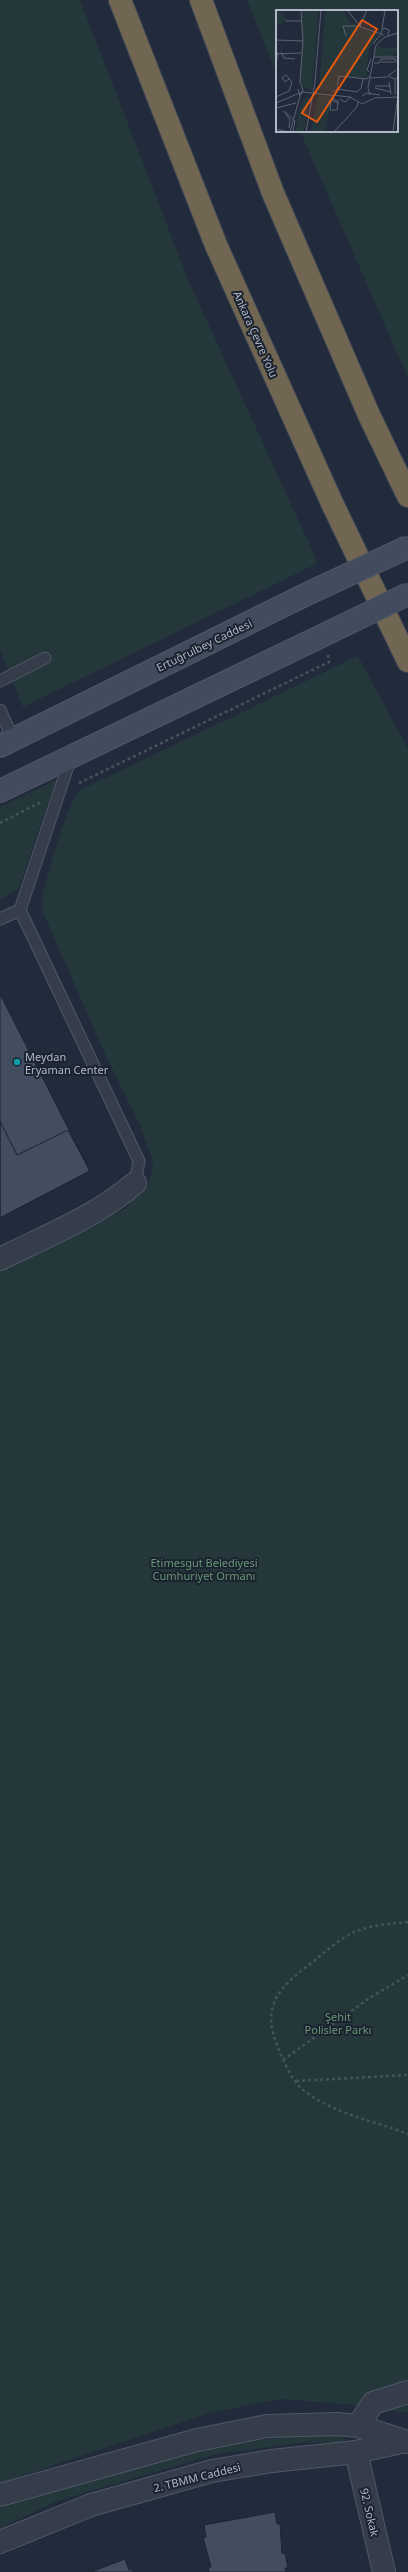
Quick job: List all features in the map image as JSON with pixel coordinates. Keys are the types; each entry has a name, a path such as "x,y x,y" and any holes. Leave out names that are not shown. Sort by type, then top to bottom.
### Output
{"highway":[{"name":"Ankara Çevre Yolu","path":"120,0 216,245 332,503 408,661"},
{"path":"201,0 273,194 370,415 408,496"}],"main road":[{"name":"Ertuğrulbey Caddesi","path":"7,742 309,593 408,547"},
{"path":"0,791 71,757 329,641 408,594"}],"street":[{"path":"0,1259 84,1218 116,1200 135,1183"},
{"path":"358,2426 373,2403 408,2392"},
{"name":"2. TBMM Caddesi","path":"0,2495 150,2452 232,2432 305,2424 358,2426 405,2442"},
{"name":"92. Sokak","path":"358,2426 356,2452 384,2572"},
{"name":"2. TBMM Caddesi","path":"0,2542 85,2507 212,2471 272,2461 356,2452 405,2442"}],"lane":[{"path":"0,681 45,658"},
{"path":"0,710 7,742"},
{"path":"71,757 20,910 139,1161 135,1183"},
{"path":"0,919 20,910"}],"path":[{"path":"0,822 329,662 329,641"},
{"path":"408,1922 369,1927 354,1932 289,1980 276,1997 271,2014 272,2030 284,2060 301,2088 338,2111 408,2134"},
{"path":"284,2060 368,1999 408,1975"},
{"path":"296,2081 408,2075"}],"green space":[{"path":"0,0 80,0 189,282 318,563 23,707 0,649"},
{"path":"247,0 408,0 408,378 300,132 398,132 398,10 276,10 276,72"},
{"name":"Etimesgut Belediyesi Cumhuriyet Ormanı","path":"358,656 408,749 408,2413 344,2404 280,2399 210,2413 0,2483 0,1268 125,1209 148,1183 152,1172 153,1161 139,1123 105,1054 42,910 42,896 64,823 75,797 81,790"},
{"path":"56,780 18,890 0,899 0,807"},
{"path":"344,2435 343,2442 299,2443 217,2454 57,2501 0,2528 0,2506 224,2445 292,2436"}],"building":[{"name":"Meydan Eryaman Center","path":"0,994 90,1171 0,1218"},
{"path":"0,1121 17,1155 68,1130 90,1171 0,1218"},
{"path":"275,2512 277,2524 280,2524 282,2554 285,2553 288,2568 285,2568 286,2572 209,2572 208,2567 211,2567 203,2537 206,2537 204,2525"},
{"path":"125,2559 129,2570 132,2569 133,2572 91,2572"}],"place":[{"name":"Meydan Eryaman Center","path":"17,1062"}],"park label":[{"name":"Şehit Polisler Parkı","path":"338,2022"}]}
